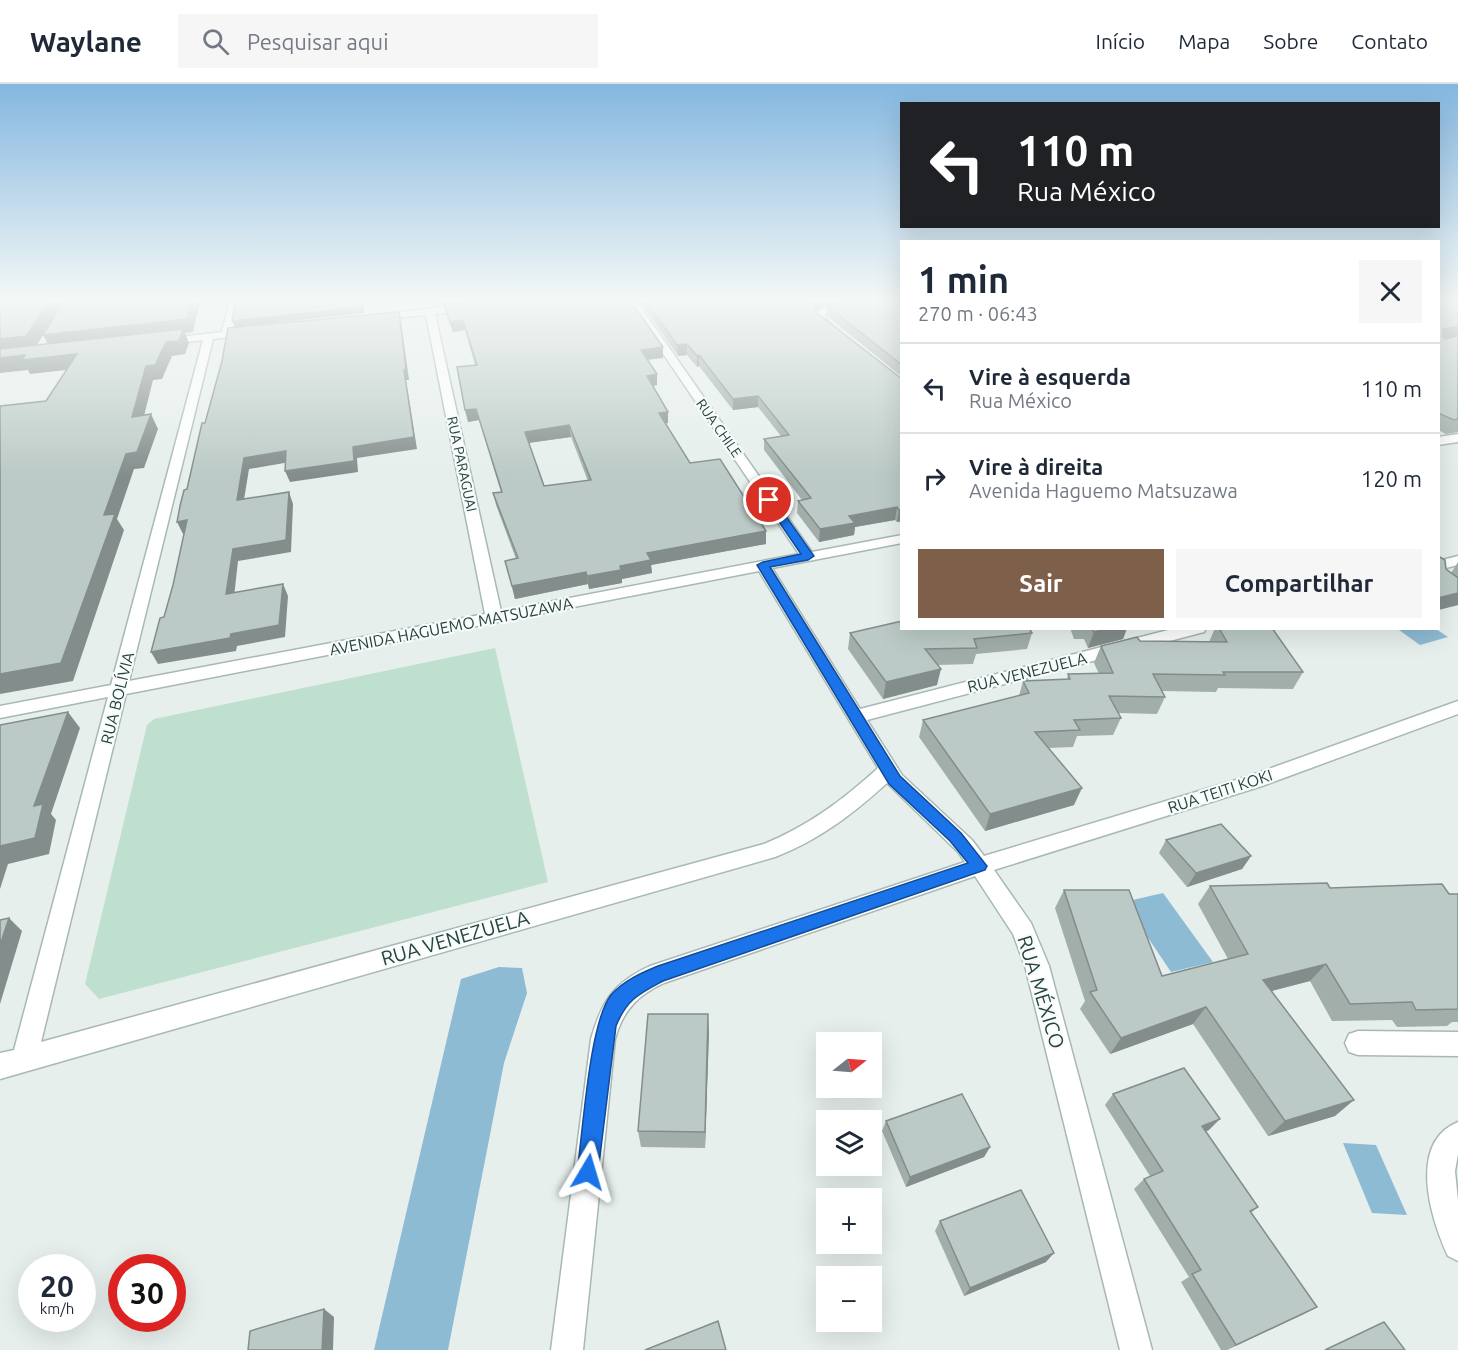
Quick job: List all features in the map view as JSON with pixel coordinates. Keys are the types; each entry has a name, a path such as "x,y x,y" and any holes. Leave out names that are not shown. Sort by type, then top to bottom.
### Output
{"street":[{"name":"RUA BOLÍVIA","path":"24,1059 204,358"},
{"name":"RUA PARAGUAI","path":"440,358 494,617"},
{"name":"RUA CHILE","path":"671,358 808,556"},
{"path":"1440,441 1458,438"},
{"name":"AVENIDA HAGUEMO MATSUZAWA","path":"0,712 900,539"},
{"path":"1441,573 1458,560"},
{"name":"RUA MÉXICO","path":"763,565 888,770 902,788 965,846 1023,930 1037,966 1136,1350"},
{"name":"RUA VENEZUELA","path":"857,716 1190,630"},
{"name":"RUA TEITI KOKI","path":"567,1350 603,1039 610,1014 622,996 640,982 979,866 1255,781 1458,707"},
{"name":"RUA VENEZUELA","path":"0,1066 768,851 801,838 840,814 888,770"},
{"path":"1358,1043 1458,1044"},
{"path":"1458,1135 1452,1138 1444,1156 1441,1194 1458,1246"}],"green space":[{"path":"495,648 548,882 99,999 85,984 147,725 154,719"}],"water":[{"path":"1399,630 1438,630 1448,637 1420,645"},
{"path":"1163,893 1213,962 1171,972 1124,902"},
{"path":"499,967 522,968 527,993 504,1063 448,1350 374,1350 461,979"},
{"path":"1343,1143 1376,1145 1407,1215 1372,1213"}],"building":[{"path":"74,358 158,358 155,365 146,366 132,417 151,414 137,452 126,454 104,515 115,514 61,663 0,674 0,406 46,401"},
{"path":"223,358 405,358 406,369 404,370 414,437 353,447 354,461 285,471 286,451 244,458 237,500 289,492 286,540 233,549 226,594 283,584 279,625 231,634 230,638 151,652 160,618 164,617 173,585 187,520 177,522 180,506 184,490 187,489 202,423 205,423"},
{"path":"475,358 646,358 657,374 647,376 668,412 659,413 690,463 720,459 766,531 647,553 651,560 620,566 621,570 587,576 586,572 512,586 505,561 518,558 493,493 502,492 476,409 465,410 457,367 477,365","holes":["569,425 591,480 544,486 525,432"]},
{"path":"701,358 875,358 900,377 900,510 897,507 849,516 855,523 820,529 798,501 811,498 764,439 789,435 758,396 733,399"},
{"path":"1440,358 1458,358 1458,419 1454,420 1440,414"},
{"path":"1440,557 1445,560 1446,569 1458,578 1458,593 1440,598"},
{"path":"900,621 900,630 1030,630 1032,633 974,639 977,648 925,649 941,669 886,682 850,633"},
{"path":"1220,630 1273,630 1303,672 1223,672 1225,675 1153,674 1165,697 1109,696 1121,718 1074,720 1080,730 1035,732 1082,788 990,814 923,720 1029,693 1023,681 1070,679 1068,674 1113,673 1101,646 1137,637 1140,641 1227,642"},
{"path":"68,712 34,806 43,804 35,838 0,846 0,725"},
{"path":"1221,824 1251,856 1196,873 1166,840"},
{"path":"1327,883 1330,888 1442,884 1449,894 1458,894 1458,1009 1416,1010 1412,1002 1350,1004 1326,964 1263,980 1354,1100 1285,1121 1206,1007 1121,1038 1090,992 1097,990 1064,890 1129,890 1162,976 1248,954 1210,886"},
{"path":"9,918 0,945 0,920"},
{"path":"648,1014 708,1014 705,1132 638,1131"},
{"path":"1184,1068 1220,1119 1202,1126 1258,1207 1250,1211 1317,1307 1236,1345 1192,1274 1201,1270 1144,1179 1163,1171 1113,1094"},
{"path":"962,1094 990,1147 910,1177 886,1121"},
{"path":"1021,1190 1054,1253 970,1288 940,1221"},
{"path":"324,1309 322,1350 248,1350 250,1331"},
{"path":"718,1321 726,1350 645,1350"},
{"path":"1384,1322 1405,1350 1325,1350"}],"route":[{"path":"588,1172 603,1039 610,1014 622,996 640,982 658,974 979,866 965,846 895,780 763,565 808,556 769,500"}]}
